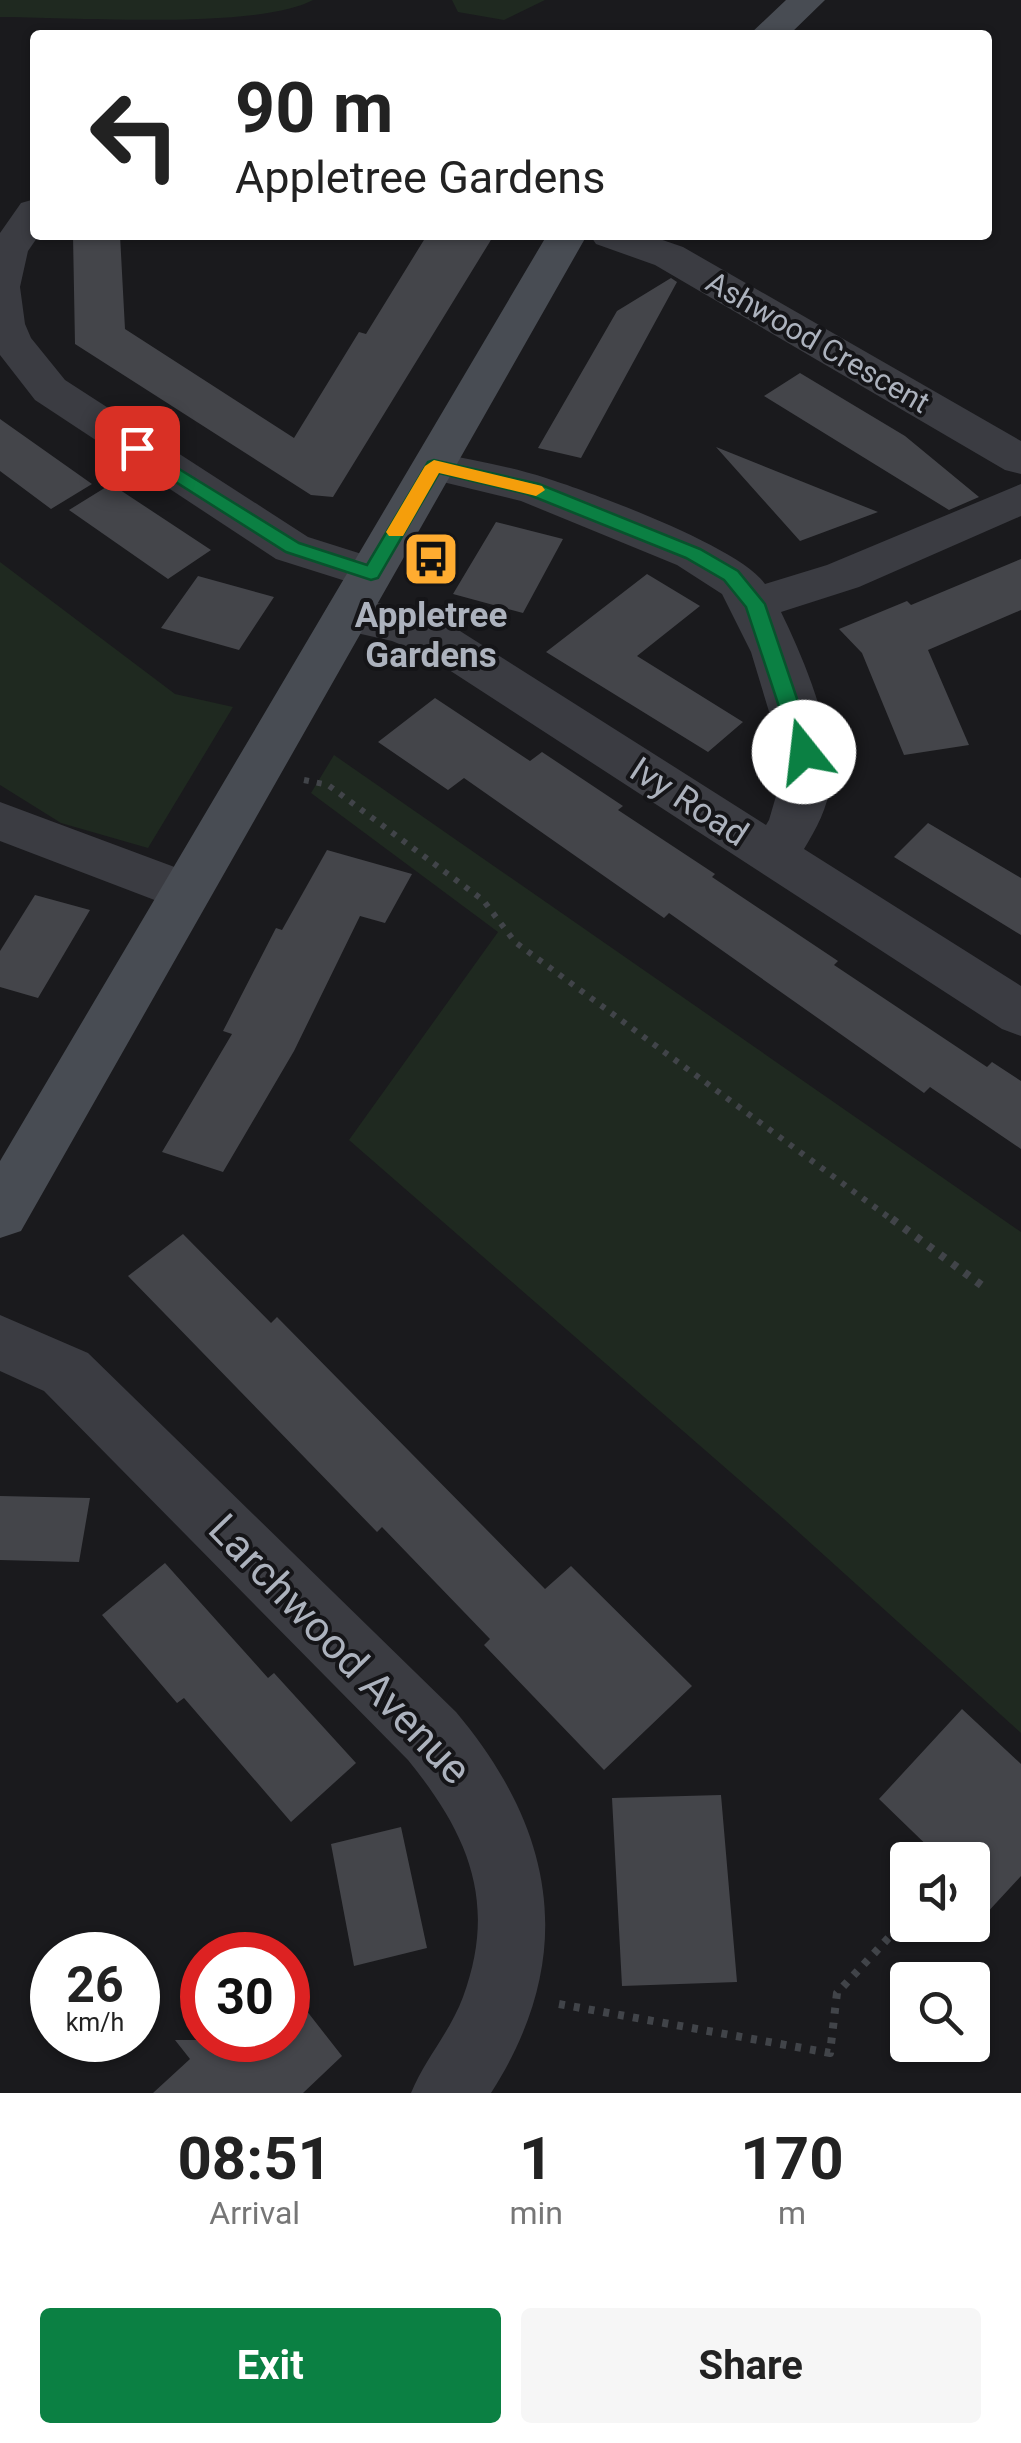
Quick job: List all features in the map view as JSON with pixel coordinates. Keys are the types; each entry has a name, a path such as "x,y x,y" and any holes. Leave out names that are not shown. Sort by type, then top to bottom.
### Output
{"street":[{"path":"773,30 807,0"},
{"path":"0,287 8,251 30,218"},
{"path":"0,1212 565,240"},
{"name":"Ashwood Crescent","path":"624,240 669,256 1021,460"},
{"name":"Ivy Road","path":"0,287 4,324 11,341 50,390 292,548 402,627 442,643 1021,1014"},
{"path":"434,466 532,489 693,554 731,575 755,604 804,752 807,776 802,805 772,856"},
{"path":"755,604 843,576 1021,499"},
{"path":"0,821 186,892"},
{"name":"Larchwood Avenue","path":"0,1342 66,1372 457,1762 493,1822 510,1887 510,1950 502,1994 490,2028 448,2093"}],"path":[{"path":"258,769 328,785 484,900 515,942 988,1290"},
{"path":"502,1994 830,2053 837,1994 890,1937"}],"green space":[{"path":"0,0 313,0 250,15 162,20 0,17"},
{"path":"452,0 545,0 504,20 458,12"},
{"path":"0,562 175,694 233,707 148,848 61,823 0,785"},
{"path":"334,755 1021,1232 1021,1733 784,1519 349,1140 498,932 311,793"}],"building":[{"path":"73,240 120,240 125,329 294,438 359,332 366,334 424,240 491,240 333,497 311,495 75,344"},
{"path":"671,278 677,282 581,458 538,448 617,311"},
{"path":"800,373 905,436 979,497 949,510 764,396"},
{"path":"0,419 92,484 51,509 0,471"},
{"path":"716,447 878,512 800,541"},
{"path":"111,484 211,550 168,579 69,510"},
{"path":"496,522 563,539 523,613 453,594"},
{"path":"1021,559 1021,610 928,650 969,745 904,755 862,653 839,629 907,601 911,605"},
{"path":"647,574 700,606 637,656 743,722 708,752 546,652"},
{"path":"198,576 274,597 239,650 161,628"},
{"path":"435,698 530,761 542,752 623,806 618,810 715,874 712,877 838,961 834,965 987,1067 992,1062 1021,1081 1021,1149 930,1087 924,1093 669,913 664,918 464,778 448,790 378,742"},
{"path":"928,823 1021,878 1021,935 894,857"},
{"path":"327,850 412,874 385,923 360,916 294,1051 223,1172 162,1152 232,1034 223,1031 276,928 282,930"},
{"path":"35,895 90,910 38,998 0,987 0,951"},
{"path":"183,1234 271,1323 277,1317 545,1589 571,1566 692,1686 604,1770 484,1645 490,1639 382,1527 377,1532 128,1276"},
{"path":"0,1496 90,1498 79,1562 0,1560"},
{"path":"165,1563 268,1678 274,1673 356,1763 291,1822 184,1698 177,1703 102,1615"},
{"path":"962,1709 1021,1764 1021,1876 990,1910 990,1842 923,1842 879,1799"},
{"path":"721,1795 737,1982 622,1986 612,1798"},
{"path":"401,1827 427,1948 354,1966 331,1844"},
{"path":"310,2015 342,2056 303,2093 153,2093 187,2062 310,2062"}],"slow traffic":[{"path":"396,532 434,466 536,490"}],"place":[{"name":"Appletree Gardens","path":"431,559"}],"route":[{"path":"137,448 292,548 371,573 434,466 532,489 693,554 731,575 755,604 804,752"}]}
